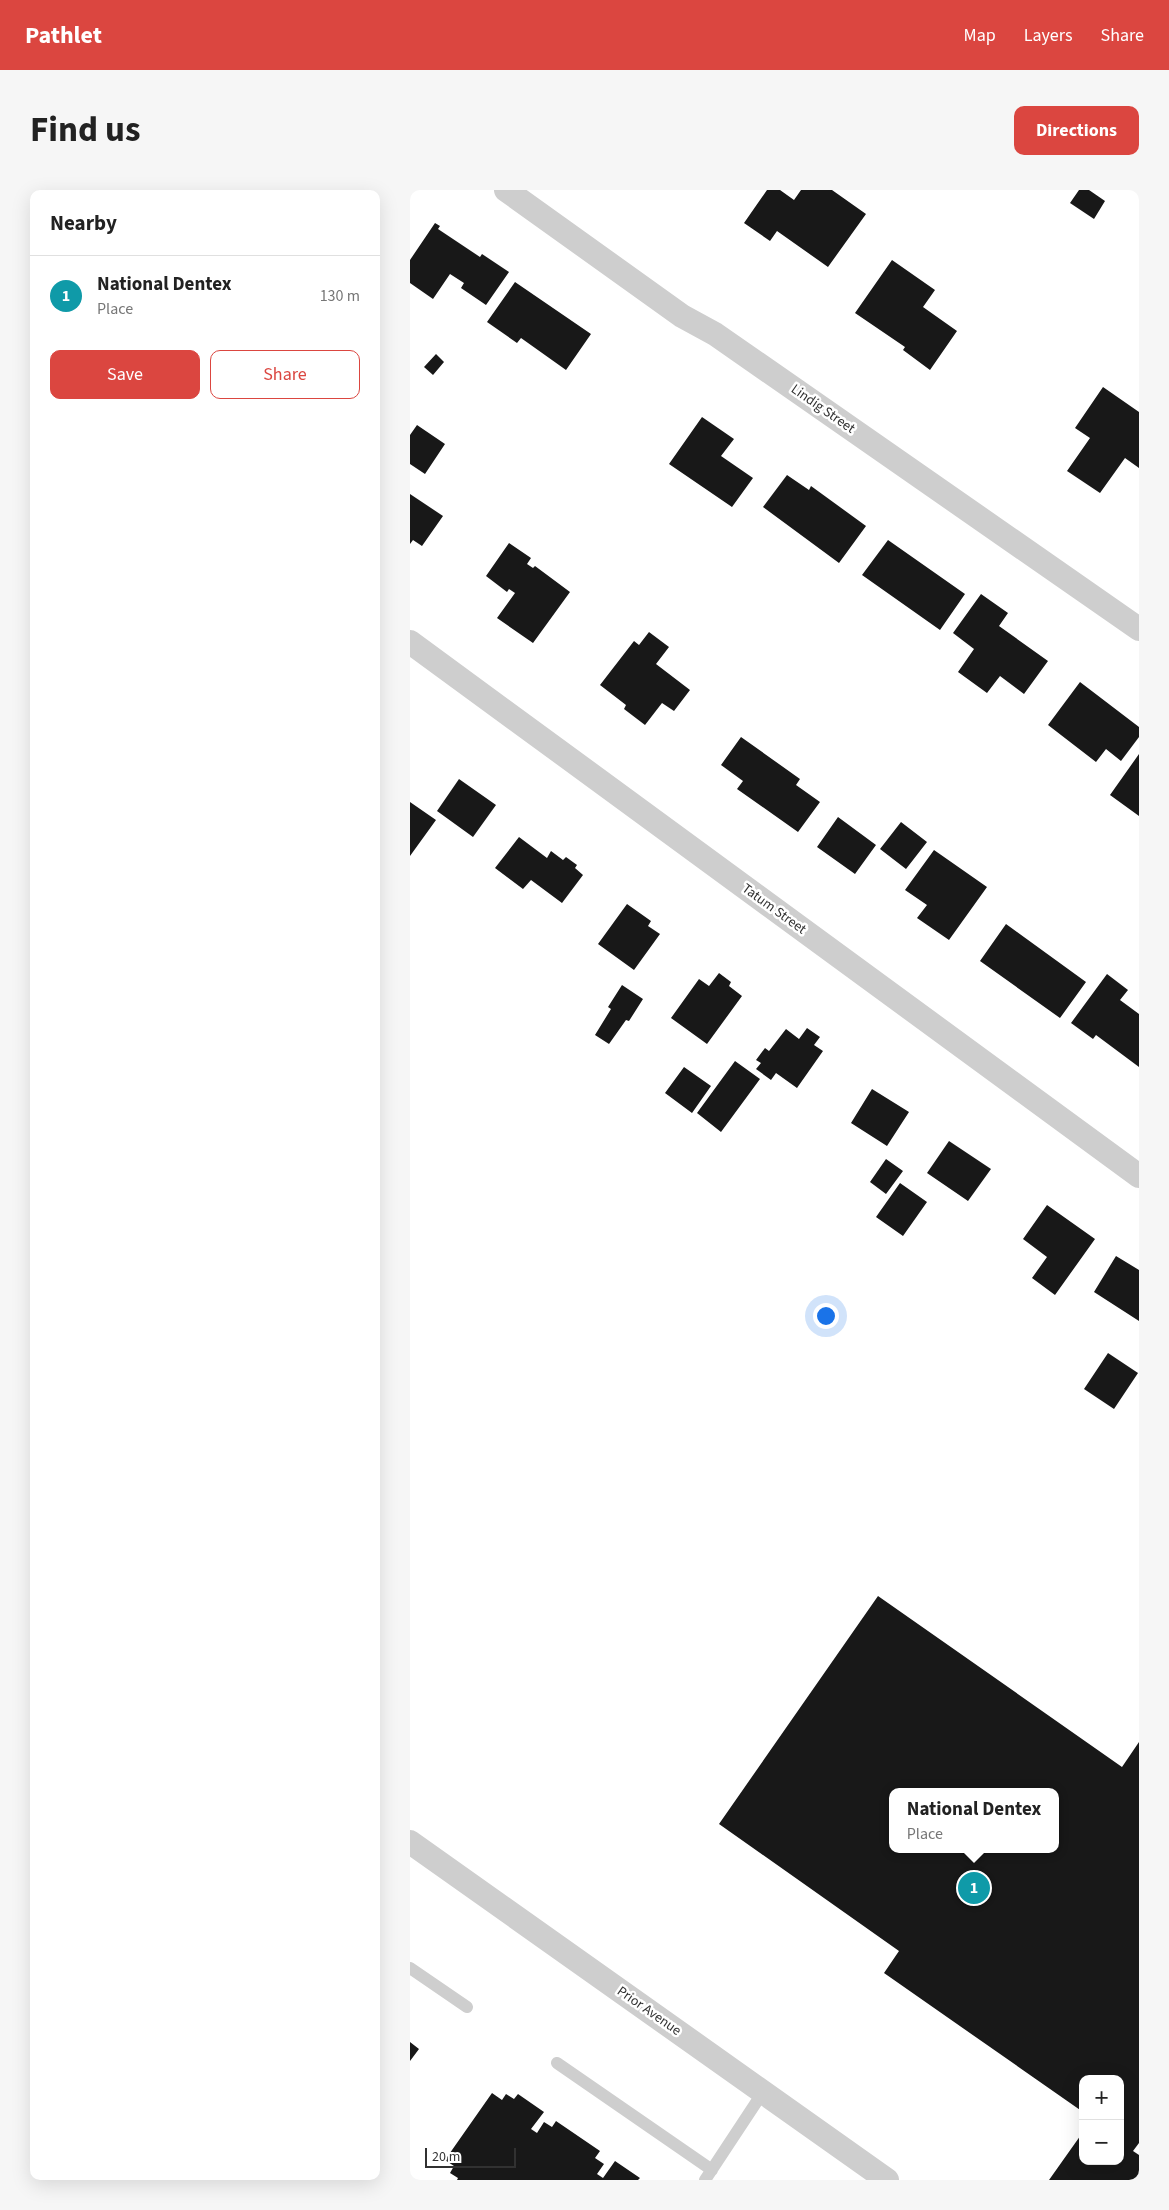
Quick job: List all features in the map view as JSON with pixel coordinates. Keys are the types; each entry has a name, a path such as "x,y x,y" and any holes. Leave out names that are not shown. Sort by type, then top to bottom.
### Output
{"street":[{"name":"Lindig Street","path":"506,190 682,316 723,339 1139,629"},
{"name":"Tatum Street","path":"410,642 1139,1176"},
{"name":"Prior Avenue","path":"410,1842 887,2180"}],"lane":[{"path":"410,1968 467,2007"},
{"path":"557,2064 709,2175 763,2092"}],"building":[{"path":"767,190 780,190 794,200 801,190 832,190 866,214 828,267 777,231 770,241 744,223"},
{"path":"1079,190 1089,190 1105,201 1094,219 1070,203"},
{"path":"435,223 440,226 438,229 480,257 482,254 509,272 486,305 461,288 464,283 450,274 433,299 410,283 410,260"},
{"path":"892,260 935,290 923,307 957,331 930,370 903,350 905,347 855,313"},
{"path":"515,282 591,334 566,370 521,338 517,343 487,322"},
{"path":"436,354 444,362 433,375 424,367"},
{"path":"1103,387 1139,412 1139,468 1125,458 1100,493 1067,471 1090,438 1075,428"},
{"path":"702,417 734,439 721,456 753,478 732,507 669,464"},
{"path":"417,425 445,444 425,474 410,464 410,435"},
{"path":"787,475 809,490 811,486 866,526 839,563 763,507"},
{"path":"410,494 443,516 422,546 413,540 410,544"},
{"path":"888,540 965,594 940,630 862,575"},
{"path":"509,543 531,558 527,564 533,568 535,566 570,592 533,643 497,618 515,593 509,589 507,592 486,576"},
{"path":"981,594 1008,613 999,626 1048,661 1024,694 1000,676 987,693 958,672 974,649 953,633"},
{"path":"649,632 669,647 656,664 690,690 674,711 662,703 645,725 624,709 626,705 600,685 634,641 639,645"},
{"path":"1080,682 1139,727 1139,737 1121,761 1106,749 1096,762 1048,725"},
{"path":"741,737 800,779 796,785 820,802 798,832 737,789 743,781 721,765"},
{"path":"1139,754 1139,816 1110,795"},
{"path":"459,779 496,805 473,837 437,811"},
{"path":"410,802 436,820 410,856"},
{"path":"838,817 876,845 855,874 817,847"},
{"path":"901,822 927,842 906,869 880,849"},
{"path":"519,837 547,858 551,851 563,860 566,857 577,865 575,868 583,875 562,903 531,880 523,889 495,868"},
{"path":"934,850 987,887 949,940 917,918 927,905 905,890"},
{"path":"627,904 651,921 648,926 660,934 634,970 598,944"},
{"path":"1006,924 1086,982 1060,1018 980,961"},
{"path":"719,973 731,982 729,986 742,996 707,1044 671,1018 699,979 709,986"},
{"path":"1107,974 1128,990 1120,1000 1139,1014 1139,1067 1096,1035 1093,1039 1071,1023"},
{"path":"622,985 643,999 629,1021 626,1020 609,1044 595,1035 611,1009 608,1007"},
{"path":"807,1028 820,1037 814,1045 823,1051 797,1088 776,1073 771,1080 756,1069 761,1063 756,1060 765,1048 769,1051 786,1029 799,1039"},
{"path":"735,1061 760,1079 721,1132 697,1113"},
{"path":"684,1067 711,1086 692,1113 665,1093"},
{"path":"872,1089 909,1112 887,1146 851,1123"},
{"path":"949,1141 991,1169 968,1201 927,1173"},
{"path":"886,1159 903,1171 886,1194 870,1182"},
{"path":"900,1183 927,1202 903,1236 876,1217"},
{"path":"1047,1205 1095,1239 1055,1295 1032,1278 1047,1257 1023,1239"},
{"path":"1116,1256 1139,1270 1139,1321 1094,1292"},
{"path":"1108,1353 1138,1373 1114,1409 1084,1389"},
{"path":"878,1596 1122,1767 1139,1742 1139,2143 1133,2151 1139,2155 1139,2180 1049,2180 1079,2138 1079,2165 1124,2165 1124,2075 1079,2075 1079,2109 884,1973 899,1951 719,1824"},
{"path":"410,2042 419,2049 410,2061"},
{"path":"492,2093 502,2100 506,2094 514,2099 518,2094 544,2112 531,2129 537,2133 544,2122 552,2127 556,2121 600,2151 595,2158 604,2164 597,2174 603,2178 615,2161 640,2178 638,2180 457,2180 458,2178 450,2173 454,2166 445,2160"}],"place":[{"name":"National Dentex","path":"974,1888"}]}
